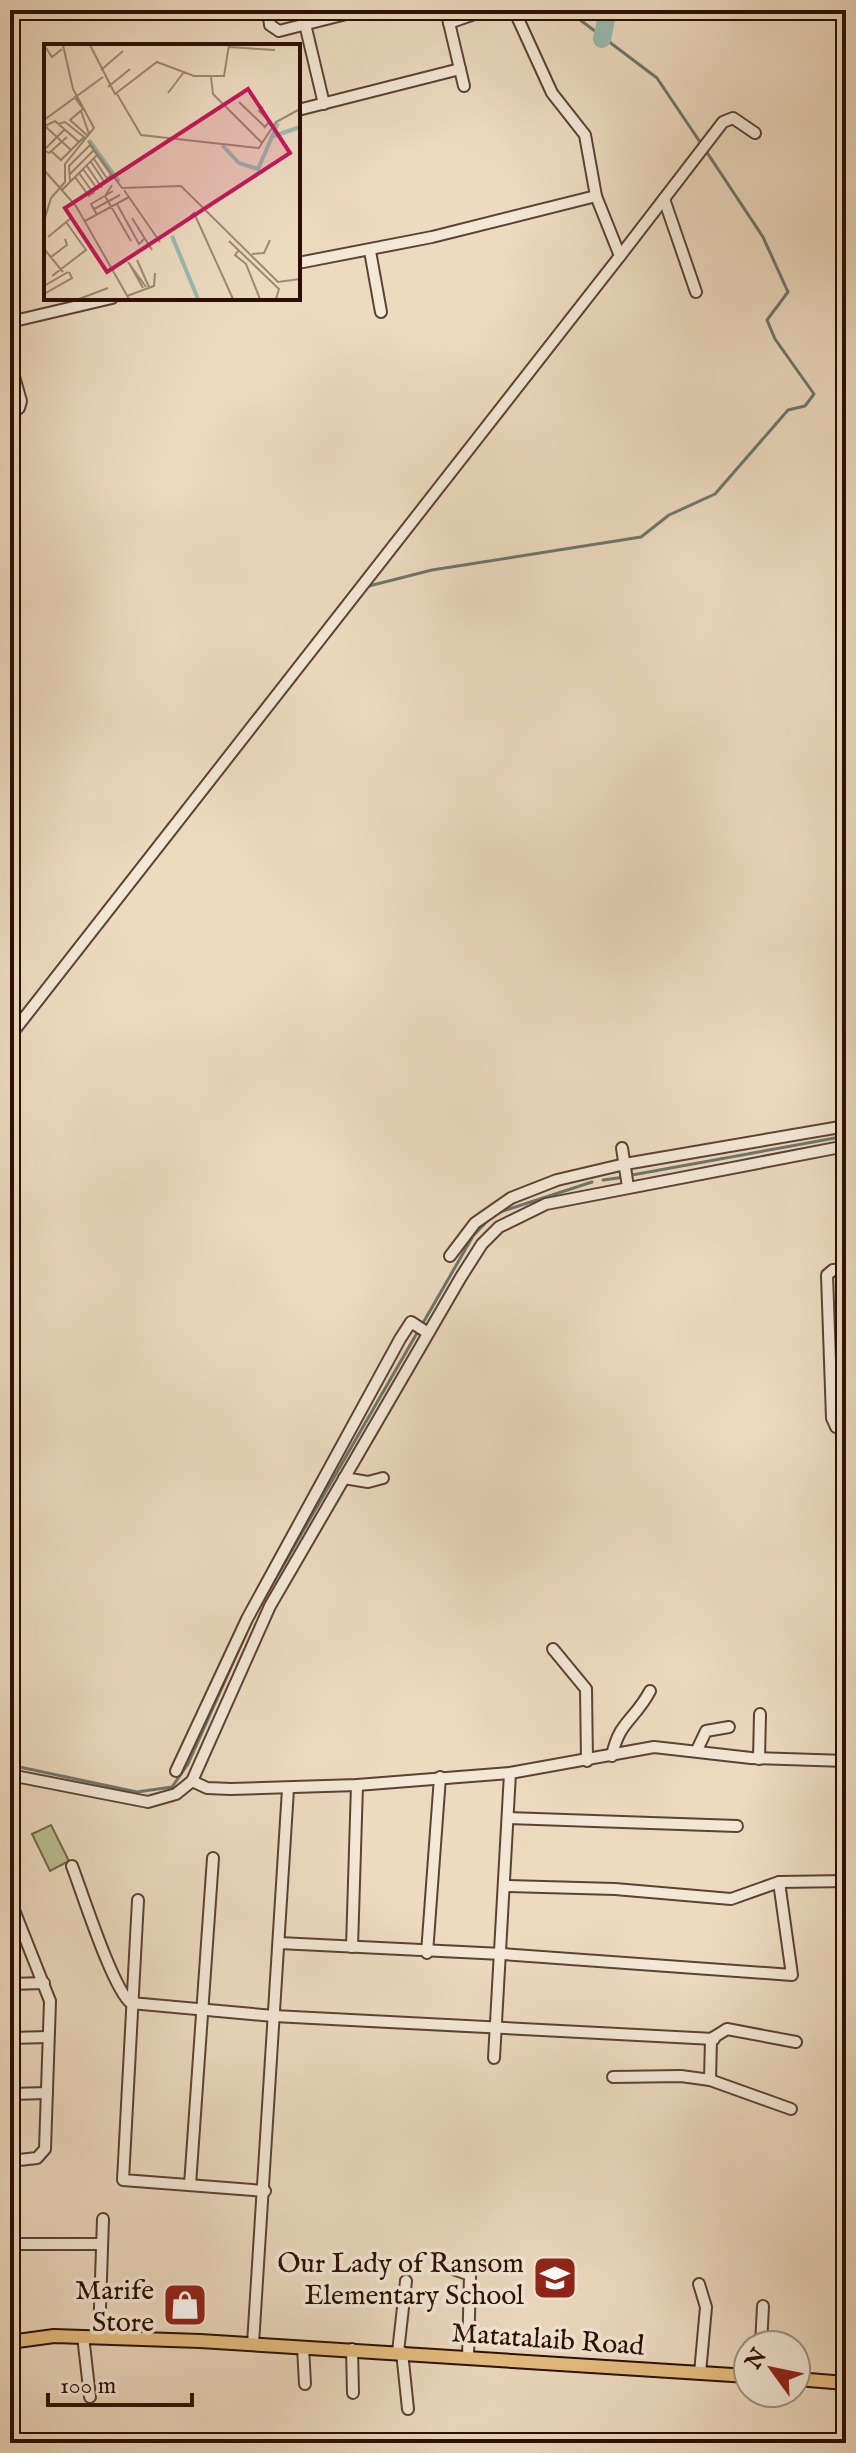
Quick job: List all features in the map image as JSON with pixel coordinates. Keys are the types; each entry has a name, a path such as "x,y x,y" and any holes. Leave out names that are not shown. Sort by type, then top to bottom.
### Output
{"main road":[{"name":"Matatalaib Road","path":"10,2342 83,2336 352,2349 732,2375"},
{"path":"812,2380 846,2383"}],"street":[{"path":"268,10 270,25 279,31 362,10"},
{"path":"446,10 464,86"},
{"path":"449,23 486,10"},
{"path":"514,10 552,93 582,128 596,196 620,256"},
{"path":"305,24 324,104"},
{"path":"300,110 460,69"},
{"path":"10,1036 709,140 729,118 755,133"},
{"path":"300,263 370,251 596,196"},
{"path":"664,199 696,292"},
{"path":"370,251 381,312"},
{"path":"10,322 91,300"},
{"path":"10,414 19,408 21,401 11,371"},
{"path":"450,1256 475,1223 511,1198 557,1180 625,1164 846,1126"},
{"path":"10,1775 148,1802 176,1794 192,1781 267,1610 473,1258 499,1227 546,1204 846,1146"},
{"path":"622,1148 628,1187"},
{"path":"595,1171 599,1192"},
{"path":"846,1269 833,1270 827,1275 832,1418 836,1427 846,1427"},
{"path":"176,1771 247,1619 400,1339 411,1322 428,1333"},
{"path":"344,1478 368,1482 383,1478"},
{"path":"553,1649 586,1689 587,1761"},
{"path":"612,1756 616,1733 634,1718 650,1691"},
{"path":"759,1759 760,1714"},
{"path":"697,1750 706,1731 729,1727"},
{"path":"192,1781 207,1788 288,1789 357,1785 510,1773 654,1747 759,1759 846,1761"},
{"path":"494,2058 510,1773"},
{"path":"427,1953 440,1777"},
{"path":"352,1947 357,1785"},
{"path":"253,2344 288,1789"},
{"path":"508,1818 737,1826"},
{"path":"190,2185 213,1858"},
{"path":"72,1866 109,1962 125,1999 131,2003 274,2016 712,2039 727,2029 796,2042"},
{"path":"504,1886 615,1889 731,1899 779,1882 846,1881"},
{"path":"279,1943 427,1953 502,1954 792,1975 779,1882"},
{"path":"10,1900 50,2001 45,2149 37,2158 10,2161"},
{"path":"138,1900 122,2178 125,2181 265,2191"},
{"path":"10,1930 23,1930"},
{"path":"10,1984 44,1983"},
{"path":"10,2038 48,2037"},
{"path":"710,2080 712,2039"},
{"path":"613,2077 681,2076 710,2080 791,2109"},
{"path":"10,2094 47,2093"},
{"path":"99,2337 103,2219"},
{"path":"18,2244 101,2244"},
{"path":"450,2268 464,2270 470,2275 468,2357"},
{"path":"406,2281 400,2352 408,2409"},
{"path":"699,2284 706,2307 700,2373"},
{"path":"762,2329 763,2306"},
{"path":"83,2336 90,2397"},
{"path":"303,2347 305,2384"},
{"path":"352,2349 353,2393"}],"green space":[{"path":"51,1825 69,1861 50,1871 32,1834"}],"waterway":[{"path":"567,10 657,78 702,145"},
{"path":"602,39 608,10"},
{"path":"365,587 432,570 641,537 669,515 715,494 788,410 805,406 814,394 775,339 767,320 788,292 763,237 706,151"},
{"path":"632,1175 846,1136"},
{"path":"603,1180 625,1177"},
{"path":"497,1213 592,1182"},
{"path":"423,1323 473,1236 491,1217"},
{"path":"257,1611 417,1333"},
{"path":"10,1765 137,1792 172,1787 188,1764 245,1636"}],"place":[{"name":"Our Lady of Ransom Elementary School","path":"555,2278"},
{"name":"Marife Store","path":"185,2305"}]}
